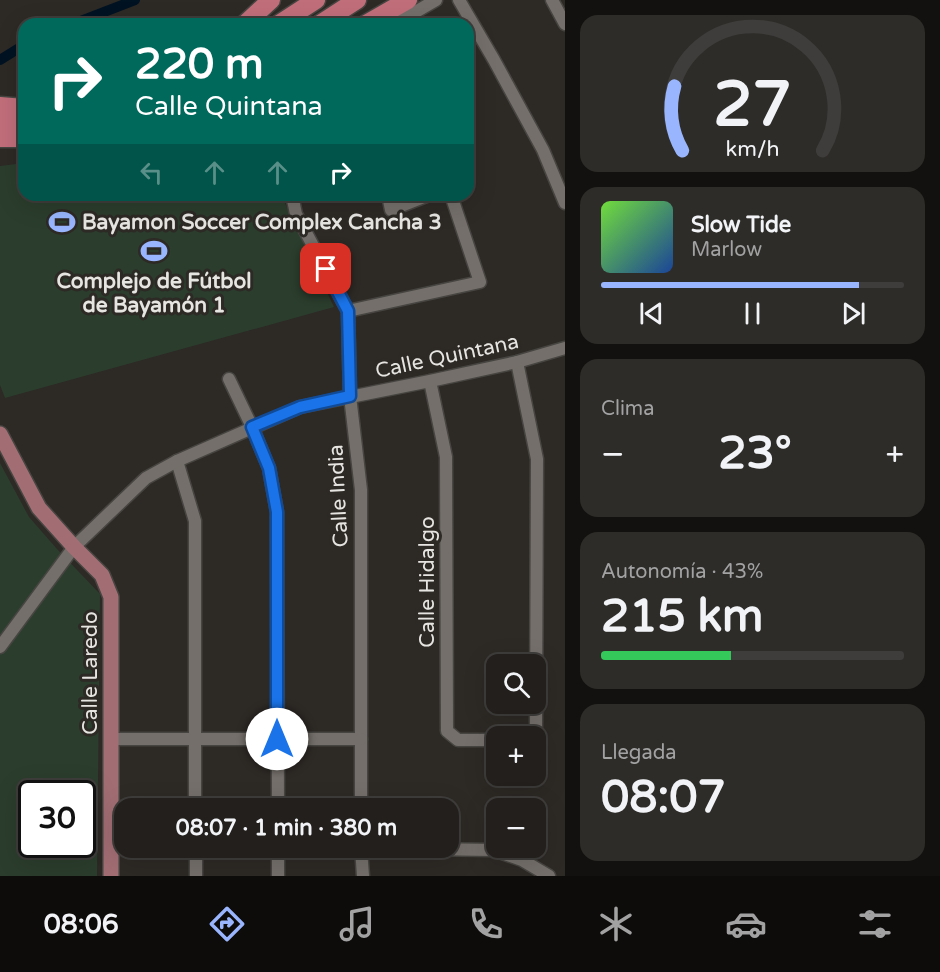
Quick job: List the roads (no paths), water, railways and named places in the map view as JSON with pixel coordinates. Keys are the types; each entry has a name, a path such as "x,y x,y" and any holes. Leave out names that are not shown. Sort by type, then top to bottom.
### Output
{"highway":[{"path":"252,18 271,0"},
{"path":"288,18 316,0"},
{"path":"329,18 357,0"},
{"path":"376,18 408,0"},
{"path":"0,106 18,108"},
{"path":"0,121 18,121"},
{"path":"0,138 18,138"}],"main road":[{"name":"Calle Laredo","path":"0,434 39,508 102,575 111,597 111,876"}],"street":[{"path":"405,18 436,0"},
{"path":"459,0 470,18"},
{"path":"552,0 565,24"},
{"path":"474,26 543,150 565,202"},
{"name":"Calle India","path":"293,201 296,214 348,311 350,396 361,490 361,798"},
{"path":"389,201 391,210 414,201"},
{"path":"348,311 480,282 453,201"},
{"name":"Calle Quintana","path":"0,647 74,547 146,478 177,461 300,407 517,362 565,348"},
{"path":"517,362 537,459 536,726"},
{"path":"229,379 269,468 277,512 278,798"},
{"name":"Calle Hidalgo","path":"430,381 446,457 447,731 458,740 486,740"},
{"path":"177,461 195,521 195,798"},
{"path":"110,739 361,739"},
{"path":"459,849 493,850 522,860 549,876"},
{"path":"196,858 196,876"},
{"path":"278,858 278,876"},
{"path":"362,858 363,876"}],"waterway":[{"path":"88,18 135,0"},
{"path":"0,60 18,49"}],"place":[{"name":"Bayamon Soccer Complex Cancha 3","path":"62,222"},
{"name":"Complejo de Fútbol de Bayamón 1","path":"154,251"}]}
